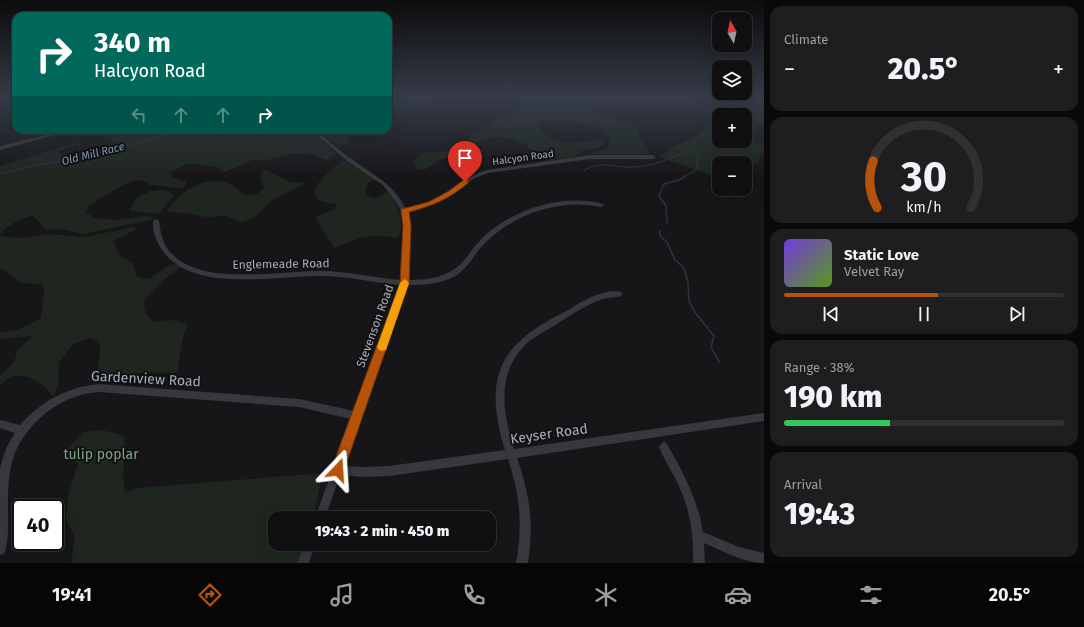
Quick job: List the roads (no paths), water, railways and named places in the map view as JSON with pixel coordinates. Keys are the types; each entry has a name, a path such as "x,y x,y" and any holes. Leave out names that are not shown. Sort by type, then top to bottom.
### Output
{"street":[{"path":"0,148 56,134"},
{"name":"Stevenson Road","path":"317,134 350,160 385,184 399,201 404,211 407,226 404,283 323,511"},
{"name":"Halcyon Road","path":"404,211 432,203 447,195 473,177 487,172 538,166 590,157 653,157"},
{"name":"Englemeade Road","path":"156,221 158,237 167,252 185,266 200,271 229,277 305,273 336,274 404,283 437,280 454,273 464,266 483,242 496,230 528,213 549,206 575,202 593,202 601,205"},
{"path":"522,563 526,540 525,512 520,483 502,424 499,394 504,371 512,355 529,337 603,295 618,294"},
{"name":"Gardenview Road","path":"0,550 3,536 5,465 9,451 21,430 42,410 61,396 88,389 113,389 299,403 357,416"},
{"name":"Keyser Road","path":"338,470 357,473 387,472 764,417"},
{"path":"0,424 21,430"},
{"path":"664,447 685,488 692,508 698,535 699,563"},
{"path":"698,535 752,558 764,560"},
{"path":"303,563 307,551"}],"waterway":[{"path":"583,171 599,165 637,167 655,164 685,151 691,146 690,144 711,130 710,126 712,123"},
{"name":"Old Mill Race","path":"0,174 36,165 81,158 170,134"},
{"path":"684,177 696,170 698,156 690,147"},
{"path":"667,223 666,206 659,196 664,184 679,180 686,176"},
{"path":"660,230 660,236 667,242 675,260 684,268 688,282 689,301 694,311 714,336 711,347 720,363"}],"park label":[{"name":"tulip poplar","path":"101,454"}]}
